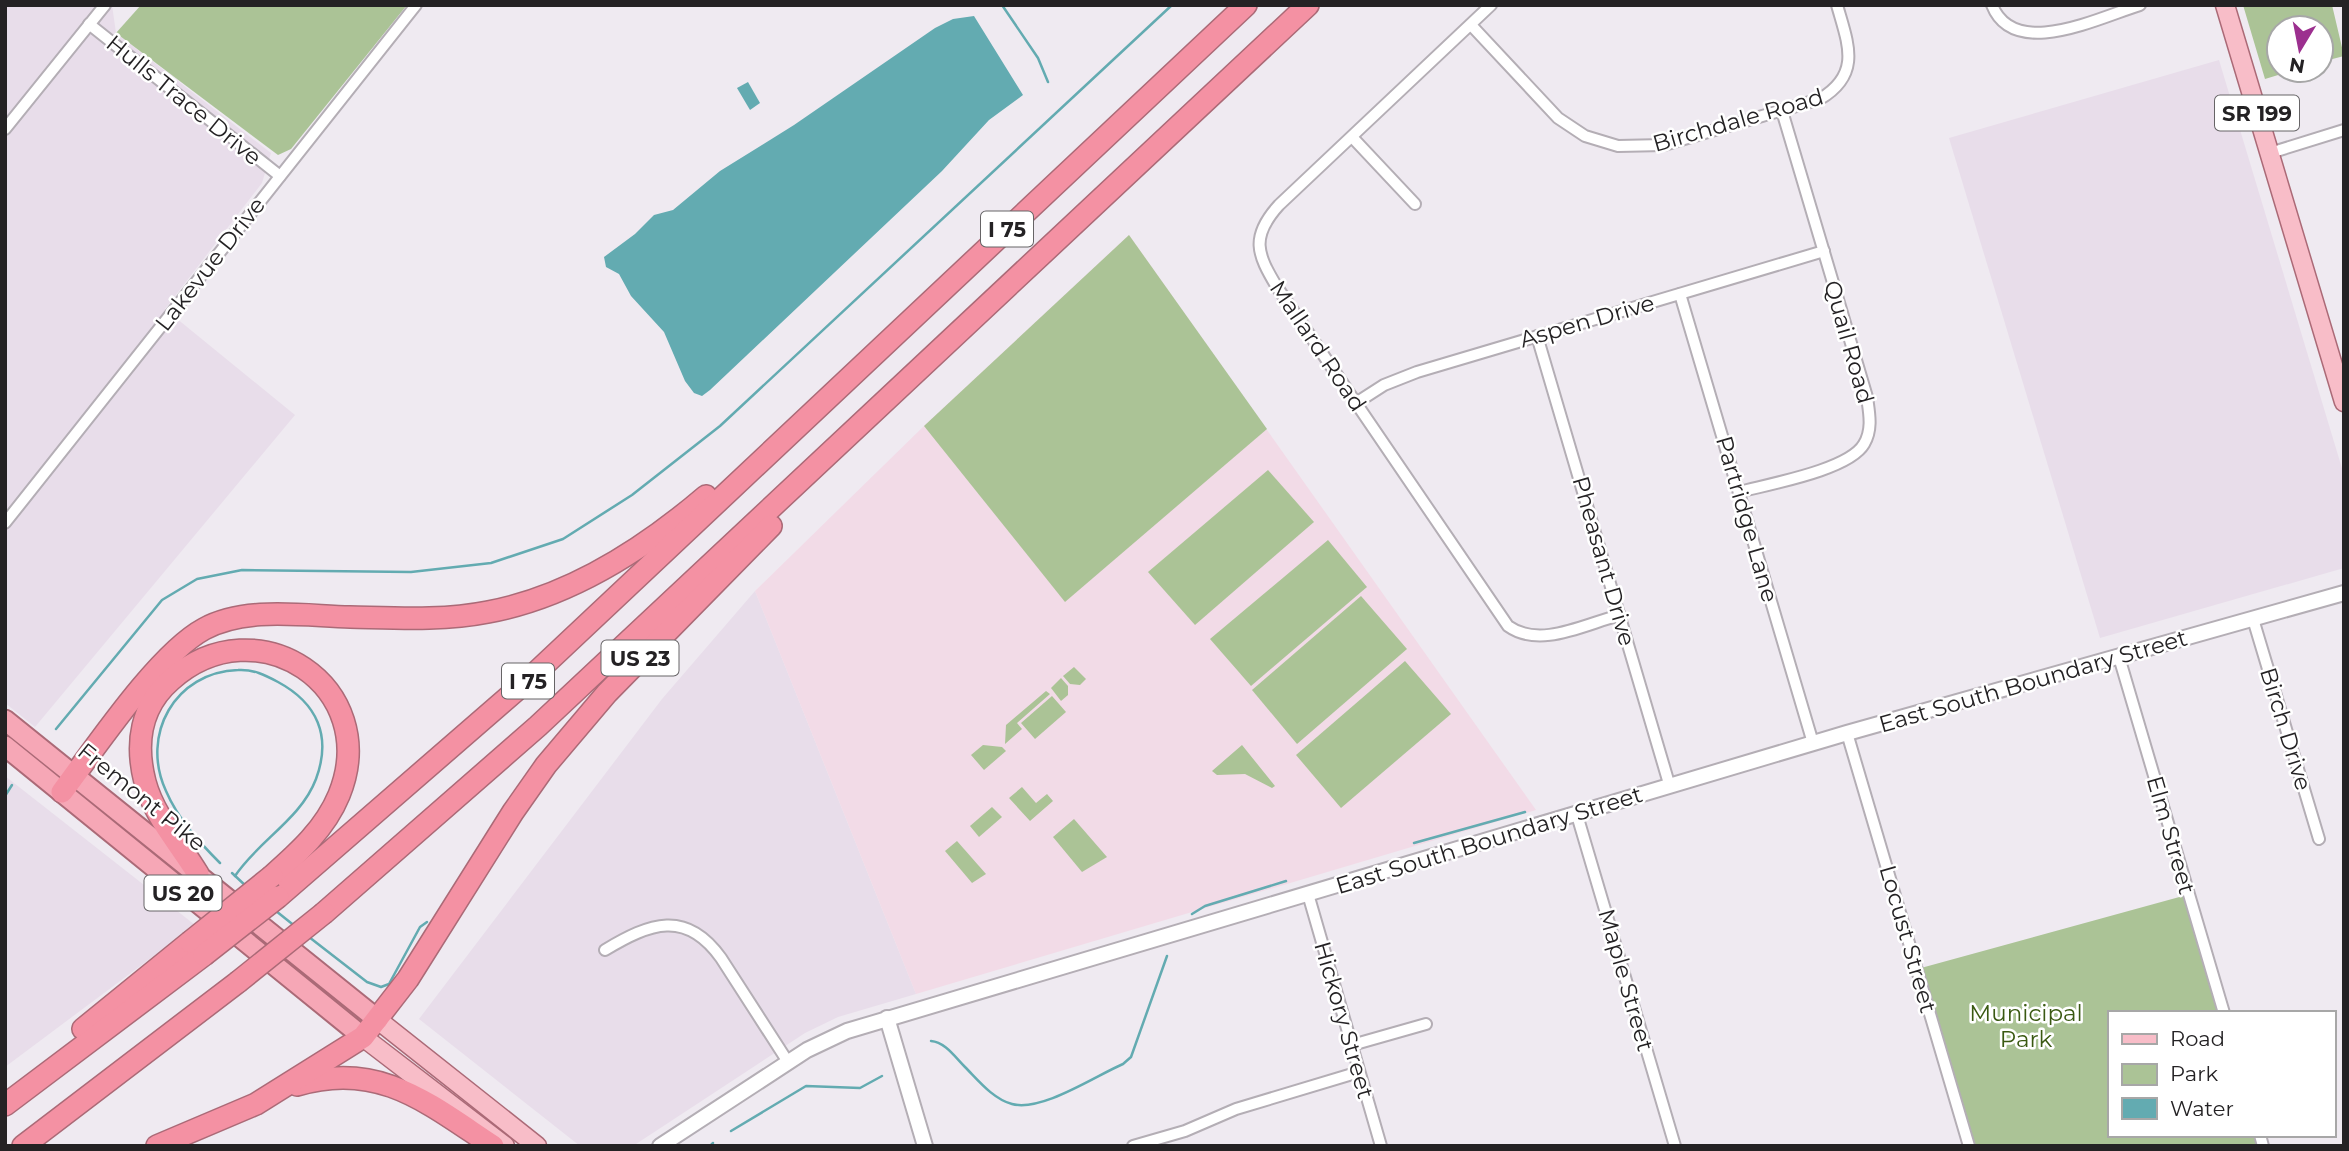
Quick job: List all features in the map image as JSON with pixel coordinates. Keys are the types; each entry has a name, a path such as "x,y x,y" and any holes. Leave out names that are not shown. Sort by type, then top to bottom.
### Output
{"highway":[{"name":"I 75","path":"5,1105 275,886 367,823 528,680 1246,5"},
{"name":"I 75","path":"23,1146 324,913 538,726 1308,5"},
{"name":"US 23","path":"363,1037 408,979 513,812 573,731 652,646 969,322"},
{"path":"74,788 174,650 207,627 256,616 428,618 514,607 568,587 599,571 702,499 734,471 767,453"},
{"path":"74,788 150,702 181,671 199,659 240,648 269,652 296,662 331,696 346,736 346,765 340,793 313,836 275,886"},
{"path":"150,702 141,730 140,755 145,783 167,828 198,874"},
{"name":"Fremont Pike","path":"5,720 93,805 144,844 177,857 378,1020"},
{"name":"Fremont Pike","path":"5,746 74,788 363,1037"},
{"path":"5,1095 197,949"},
{"path":"157,1146 217,1122 281,1090 363,1037"},
{"path":"281,1090 310,1081 345,1078 407,1090 493,1146"}],"main road":[{"name":"SR 199","path":"2225,5 2344,402"},
{"name":"US 20","path":"378,1020 537,1146"},
{"name":"US 20","path":"363,1037 505,1146"},
{"path":"452,1103 482,1115 521,1146"}],"street":[{"path":"5,129 105,5"},
{"name":"Lakevue Drive","path":"5,523 416,5"},
{"name":"Mallard Road","path":"1491,5 1269,215 1262,227 1259,243 1261,256 1272,278 1508,625 1521,634 1538,636 1620,615"},
{"name":"Birchdale Road","path":"1471,25 1558,118 1601,142 1633,148 1664,145 1821,99 1834,91 1845,76 1849,51 1837,5"},
{"path":"1992,5 2008,26 2033,35 2140,5"},
{"name":"Hulls Trace Drive","path":"89,24 279,176"},
{"name":"Quail Road","path":"1740,492 1843,461 1860,449 1867,439 1870,425 1867,397 1782,111"},
{"path":"2270,153 2344,130"},
{"path":"1352,137 1415,204"},
{"name":"Aspen Drive","path":"1356,403 1397,379 1824,251"},
{"name":"Partridge Lane","path":"1680,294 1813,743"},
{"name":"Pheasant Drive","path":"1537,336 1670,787"},
{"name":"East South Boundary Street","path":"660,1146 827,1039 887,1018 1847,733 2344,593"},
{"name":"Birch Drive","path":"2253,619 2319,839"},
{"name":"Elm Street","path":"2119,657 2223,1011"},
{"name":"Locust Street","path":"1847,733 1969,1146"},
{"name":"Maple Street","path":"1577,815 1675,1146"},
{"name":"Hickory Street","path":"1308,894 1381,1146"},
{"path":"605,950 626,937 654,927 677,925 695,931 716,950 788,1062"},
{"path":"887,1018 925,1146"},
{"path":"1352,1045 1426,1024"},
{"path":"1133,1146 1185,1130 1236,1109 1359,1072"}],"shaded area":[{"path":"5,5 112,5 116,33 271,153 262,183 165,309 295,415 35,727 5,703"},
{"path":"2219,60 2344,475 2344,568 2100,638 1949,138"},
{"path":"1129,235 1536,810 916,994 755,591 924,426"},
{"path":"755,591 916,994 838,1017 805,1033 633,1146 580,1146 419,1019 662,699"},
{"path":"5,776 195,925 5,1067"}],"green space":[{"path":"141,5 407,5 291,149 278,155 116,33"},
{"path":"2243,5 2332,5 2334,14 2265,14 2265,79"},
{"path":"2335,18 2344,56 2335,58"},
{"path":"1129,235 1267,429 1065,602 924,426"},
{"path":"1268,470 1314,522 1195,625 1148,572"},
{"path":"1328,540 1367,587 1251,686 1210,639"},
{"path":"1361,596 1407,649 1297,744 1252,690"},
{"path":"1405,661 1451,714 1341,808 1296,755"},
{"path":"1074,667 1086,679 1080,685 1070,684 1063,676"},
{"path":"1061,678 1068,686 1068,695 1061,701 1051,688"},
{"path":"1046,691 1050,694 1017,723 1022,729 1005,744 1006,725"},
{"path":"1052,696 1066,712 1035,739 1021,723"},
{"path":"983,745 1002,747 1006,751 984,770 971,755"},
{"path":"1242,745 1275,786 1272,788 1245,774 1217,775 1212,771"},
{"path":"1022,787 1036,803 1047,794 1053,801 1030,821 1009,798"},
{"path":"992,807 1002,817 979,837 970,826"},
{"path":"1074,819 1107,857 1082,872 1053,837"},
{"path":"957,841 986,874 972,883 945,851"},
{"name":"Municipal Park","path":"2183,896 2217,1011 2108,1011 2108,1137 2256,1137 2258,1146 1974,1146 1921,968"}],"water":[{"path":"974,16 1023,95 989,120 942,171 710,390 702,396 694,393 685,381 664,332 631,296 619,274 606,267 604,257 635,234 654,215 673,210 720,171 794,125 935,28 953,19"},
{"path":"748,82 760,103 750,110 737,88"}],"waterway":[{"path":"1002,5 1038,58 1048,82"},
{"path":"56,729 162,600 197,579 242,570 411,572 491,563 563,539 632,495 720,426 1172,5"},
{"path":"220,863 190,830 171,801 159,770 157,749 169,710 181,694 216,673 249,670 278,682 303,700 318,722 322,749 321,763 309,793 290,818 244,863 235,876"},
{"path":"5,796 12,785"},
{"path":"1414,843 1525,812"},
{"path":"232,873 247,887"},
{"path":"1192,914 1205,906 1286,881"},
{"path":"276,911 296,927"},
{"path":"309,937 367,982 381,987 389,984 420,927 427,922"},
{"path":"931,1041 945,1047 986,1088 1005,1102 1024,1105 1053,1098 1123,1064 1131,1057 1167,956"},
{"path":"731,1131 806,1086 860,1088 882,1076"},
{"path":"710,1146 713,1143"}]}
